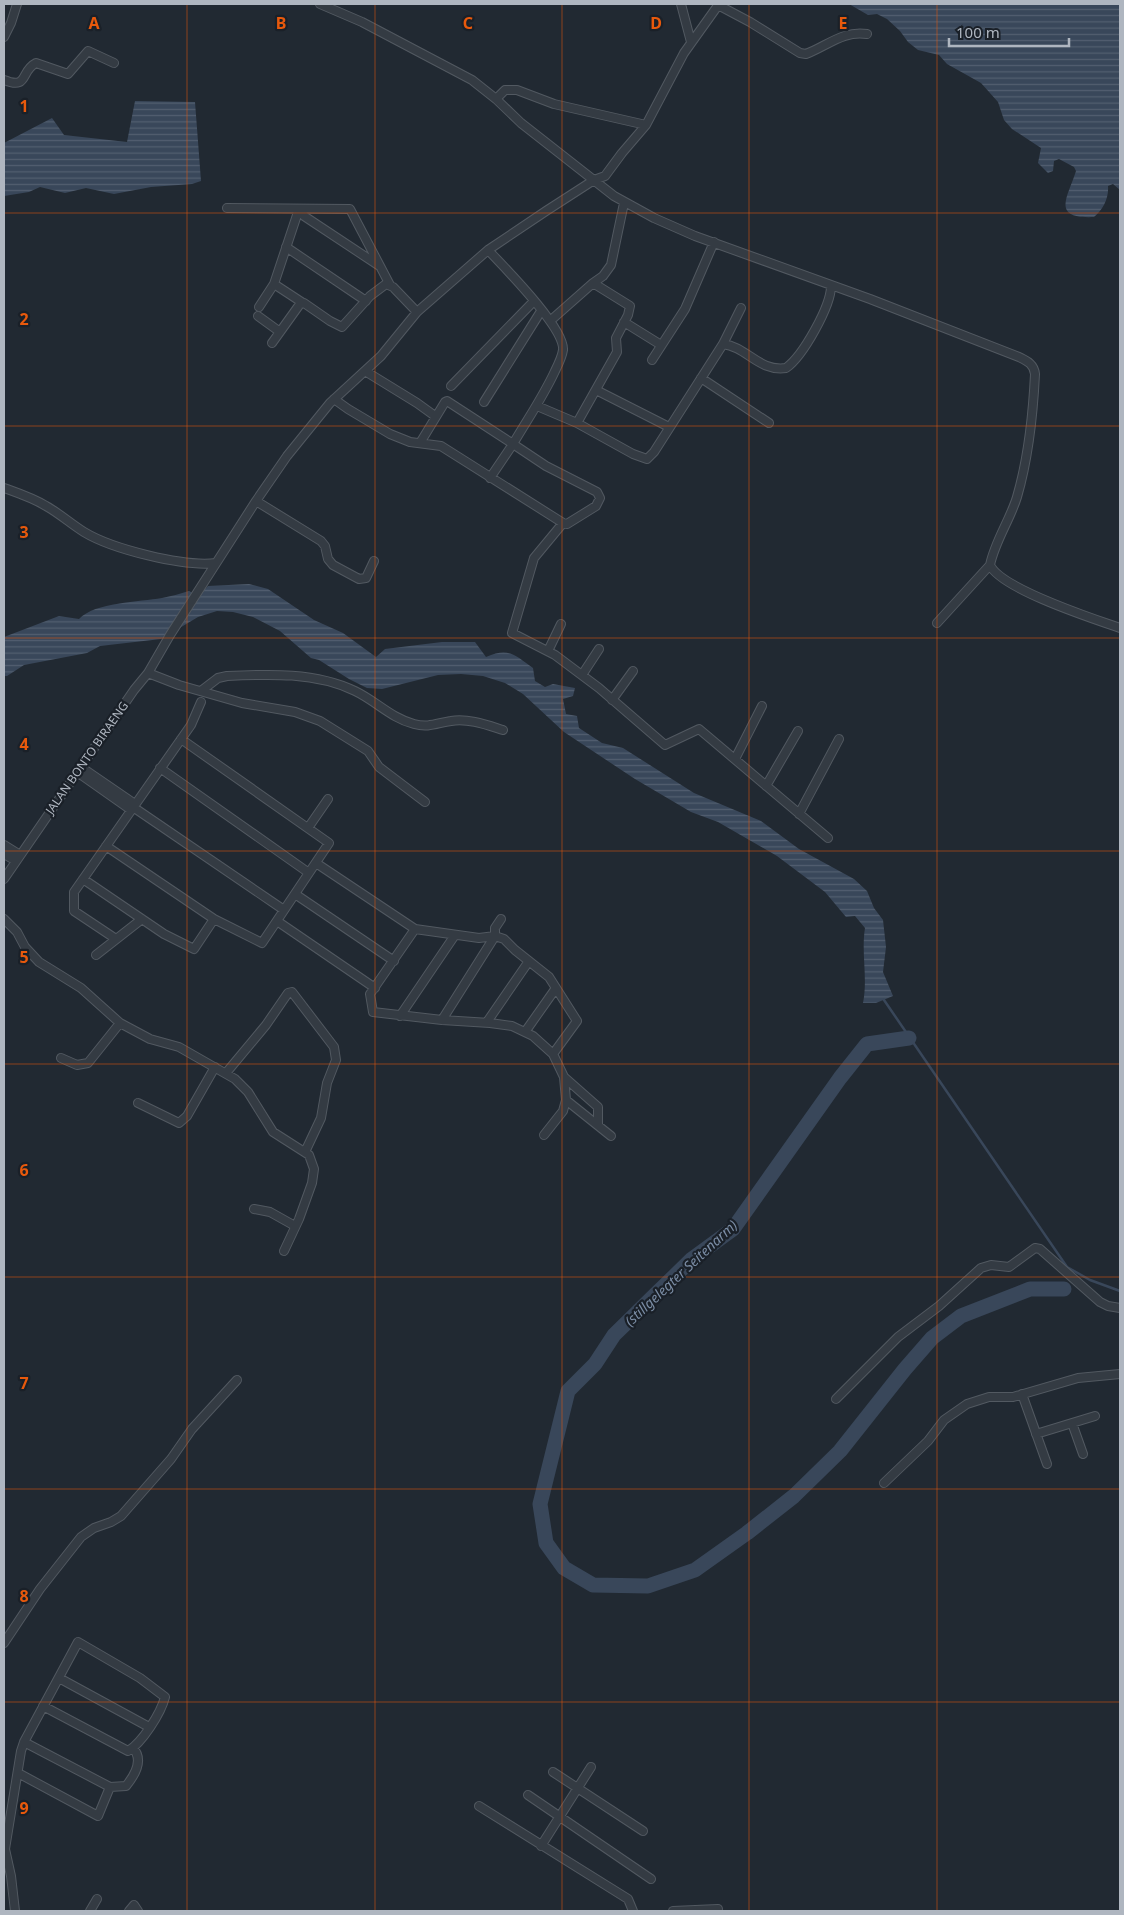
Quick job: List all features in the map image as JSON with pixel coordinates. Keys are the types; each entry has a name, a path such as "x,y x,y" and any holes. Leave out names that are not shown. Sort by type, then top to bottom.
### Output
{"street":[{"path":"4,37 17,4"},
{"path":"320,4 362,22 472,80 521,122 624,203 676,229 911,314 1019,356 1032,365 1035,374 1033,407 1025,468 1012,512 990,565 937,622"},
{"path":"681,4 691,42"},
{"path":"719,4 800,53 806,54 852,33 867,34"},
{"name":"JALAN BONTO BIRAENG","path":"4,879 134,690 148,673 216,563 291,450 334,399 381,356 417,312 488,250 594,180 608,173 646,125 691,42 719,4"},
{"path":"4,80 14,84 22,81 31,66 36,62 68,74 88,51 114,63"},
{"path":"496,99 504,90 513,89 554,104 646,125"},
{"path":"550,321 609,270 624,203"},
{"path":"227,208 350,209 390,285 417,312"},
{"path":"259,307 274,284 299,208"},
{"path":"299,208 304,216 379,265"},
{"path":"652,360 685,309 714,242"},
{"path":"286,247 366,300"},
{"path":"488,250 511,273 550,321 561,340 563,351 537,406 490,478"},
{"path":"577,424 617,352 616,338 628,315 630,306 593,283"},
{"path":"274,284 341,327 366,300 385,284 390,285"},
{"path":"724,344 732,346 765,366 781,369 791,364 820,320 830,297 831,286"},
{"path":"451,386 534,301"},
{"path":"272,343 298,306 303,303"},
{"path":"537,406 577,424 643,459 647,459 654,452 724,344 742,308"},
{"path":"484,402 541,311"},
{"path":"258,316 280,332"},
{"path":"624,322 661,345"},
{"path":"365,371 435,416"},
{"path":"701,378 770,423"},
{"path":"596,390 670,427"},
{"path":"334,399 390,434 410,442 441,446 563,523 567,524 596,506 600,499 598,494 546,466 447,401 435,416 420,443"},
{"path":"4,488 46,506 84,532 114,546 186,562 216,563"},
{"path":"256,501 321,540 331,563 356,578 361,580 366,578 374,561"},
{"path":"563,523 534,558 512,633 548,651 582,675 664,745 699,728 828,838"},
{"path":"990,565 998,574 1024,590 1045,600 1120,628"},
{"path":"548,651 560,624"},
{"path":"582,675 599,649"},
{"path":"612,700 633,671"},
{"path":"148,673 179,685 242,703 296,712 320,722 368,751 379,767 425,802"},
{"path":"201,691 218,678 227,676 313,678 336,683 356,692 390,715 413,724 431,727 451,720 462,720 503,730"},
{"path":"116,939 74,911 74,892 191,725 201,702"},
{"path":"735,759 762,706"},
{"path":"766,786 798,732"},
{"path":"106,846 214,919 262,943 330,843 181,739"},
{"path":"799,814 839,739"},
{"path":"160,768 309,874"},
{"path":"79,769 284,910"},
{"path":"308,828 328,799"},
{"path":"4,845 18,858"},
{"path":"4,854 18,858"},
{"path":"316,863 416,929 479,938 495,936 504,939 549,977 577,1021 553,1054"},
{"path":"83,879 164,934 194,948 214,919"},
{"path":"295,894 394,961"},
{"path":"4,919 18,932 25,947 39,962 81,988 120,1023 150,1039 179,1046 235,1079 248,1092 273,1132 305,1152 312,1160 314,1176 296,1226 284,1251"},
{"path":"96,955 142,919"},
{"path":"442,1020 495,936 495,928 501,919"},
{"path":"277,921 375,988"},
{"path":"416,929 370,994 373,1012 442,1020 487,1022 512,1026 533,1036 553,1054 564,1077 566,1100 563,1111 544,1135"},
{"path":"400,1016 456,935"},
{"path":"487,1022 529,961"},
{"path":"525,1032 556,988"},
{"path":"226,1074 266,1025 288,992 292,992 334,1047 336,1055 336,1062 327,1083 320,1118 305,1152"},
{"path":"60,1058 77,1065 88,1063 120,1023"},
{"path":"138,1103 179,1123 187,1116 215,1067"},
{"path":"564,1077 598,1107 598,1125"},
{"path":"566,1100 611,1136"},
{"path":"254,1209 270,1212 296,1226"},
{"path":"836,1399 898,1337 939,1306 981,1268 987,1266 1009,1268 1035,1248 1040,1249 1100,1302 1108,1306 1120,1308"},
{"path":"884,1483 928,1441 944,1420 957,1409 979,1399 1013,1397 1078,1378 1120,1374"},
{"path":"4,1642 40,1589 81,1537 94,1528 121,1516 171,1459 192,1430 237,1380"},
{"path":"1022,1394 1046,1464"},
{"path":"1036,1434 1095,1416"},
{"path":"1072,1423 1083,1454"},
{"path":"15,1911 7,1875 6,1841 24,1742 43,1706 59,1678 78,1642 140,1678 165,1697 162,1708 149,1727 133,1748 128,1751 43,1706"},
{"path":"59,1678 149,1727"},
{"path":"24,1742 110,1787 126,1786 133,1778 139,1759 138,1754 133,1748"},
{"path":"541,1846 590,1767"},
{"path":"553,1772 643,1831"},
{"path":"18,1773 98,1816 110,1787"},
{"path":"528,1795 651,1879"},
{"path":"478,1806 628,1899 633,1911"},
{"path":"90,1911 98,1899"},
{"path":"129,1911 134,1905 138,1911"},
{"path":"673,1911 718,1909"}],"water":[{"path":"849,4 1120,4 1120,190 1113,184 1108,186 1105,203 1094,217 1080,217 1072,214 1067,210 1066,204 1076,171 1074,167 1059,159 1054,161 1053,171 1048,173 1038,163 1041,148 1012,129 1004,120 998,102 981,83 947,64 939,55 918,50 887,19 877,14 868,15"},
{"path":"135,101 195,102 201,181 192,184 151,187 114,194 86,188 65,193 40,187 29,192 4,196 4,143 52,118 64,135 127,142"},
{"path":"249,584 268,589 314,620 343,633 376,657 385,649 442,642 475,642 486,657 506,653 521,659 533,668 535,681 545,687 553,684 575,688 573,696 563,699 566,714 577,716 579,728 602,743 623,748 694,793 761,821 799,849 854,879 867,891 874,908 883,920 886,947 883,972 893,996 876,1003 863,1003 865,928 855,916 846,917 825,892 777,856 718,822 691,812 635,779 564,732 523,694 505,683 483,676 461,674 438,675 382,689 367,688 319,660 311,658 280,631 253,617 233,612 217,611 198,617 161,639 100,646 87,653 24,665 4,676 4,637 59,616 79,619 86,613 106,606 162,598 189,591 198,596 208,586"}],"waterway":[{"path":"884,1000 1067,1267 1090,1280 1120,1291"},
{"name":"(stillgelegter Seitenarm)","path":"909,1038 867,1044 840,1078 733,1229 692,1259 614,1335 595,1364 568,1391 540,1504 546,1543 564,1568 593,1585 648,1586 695,1570 794,1496 840,1451 932,1338 961,1316 1030,1289 1064,1289"}]}
